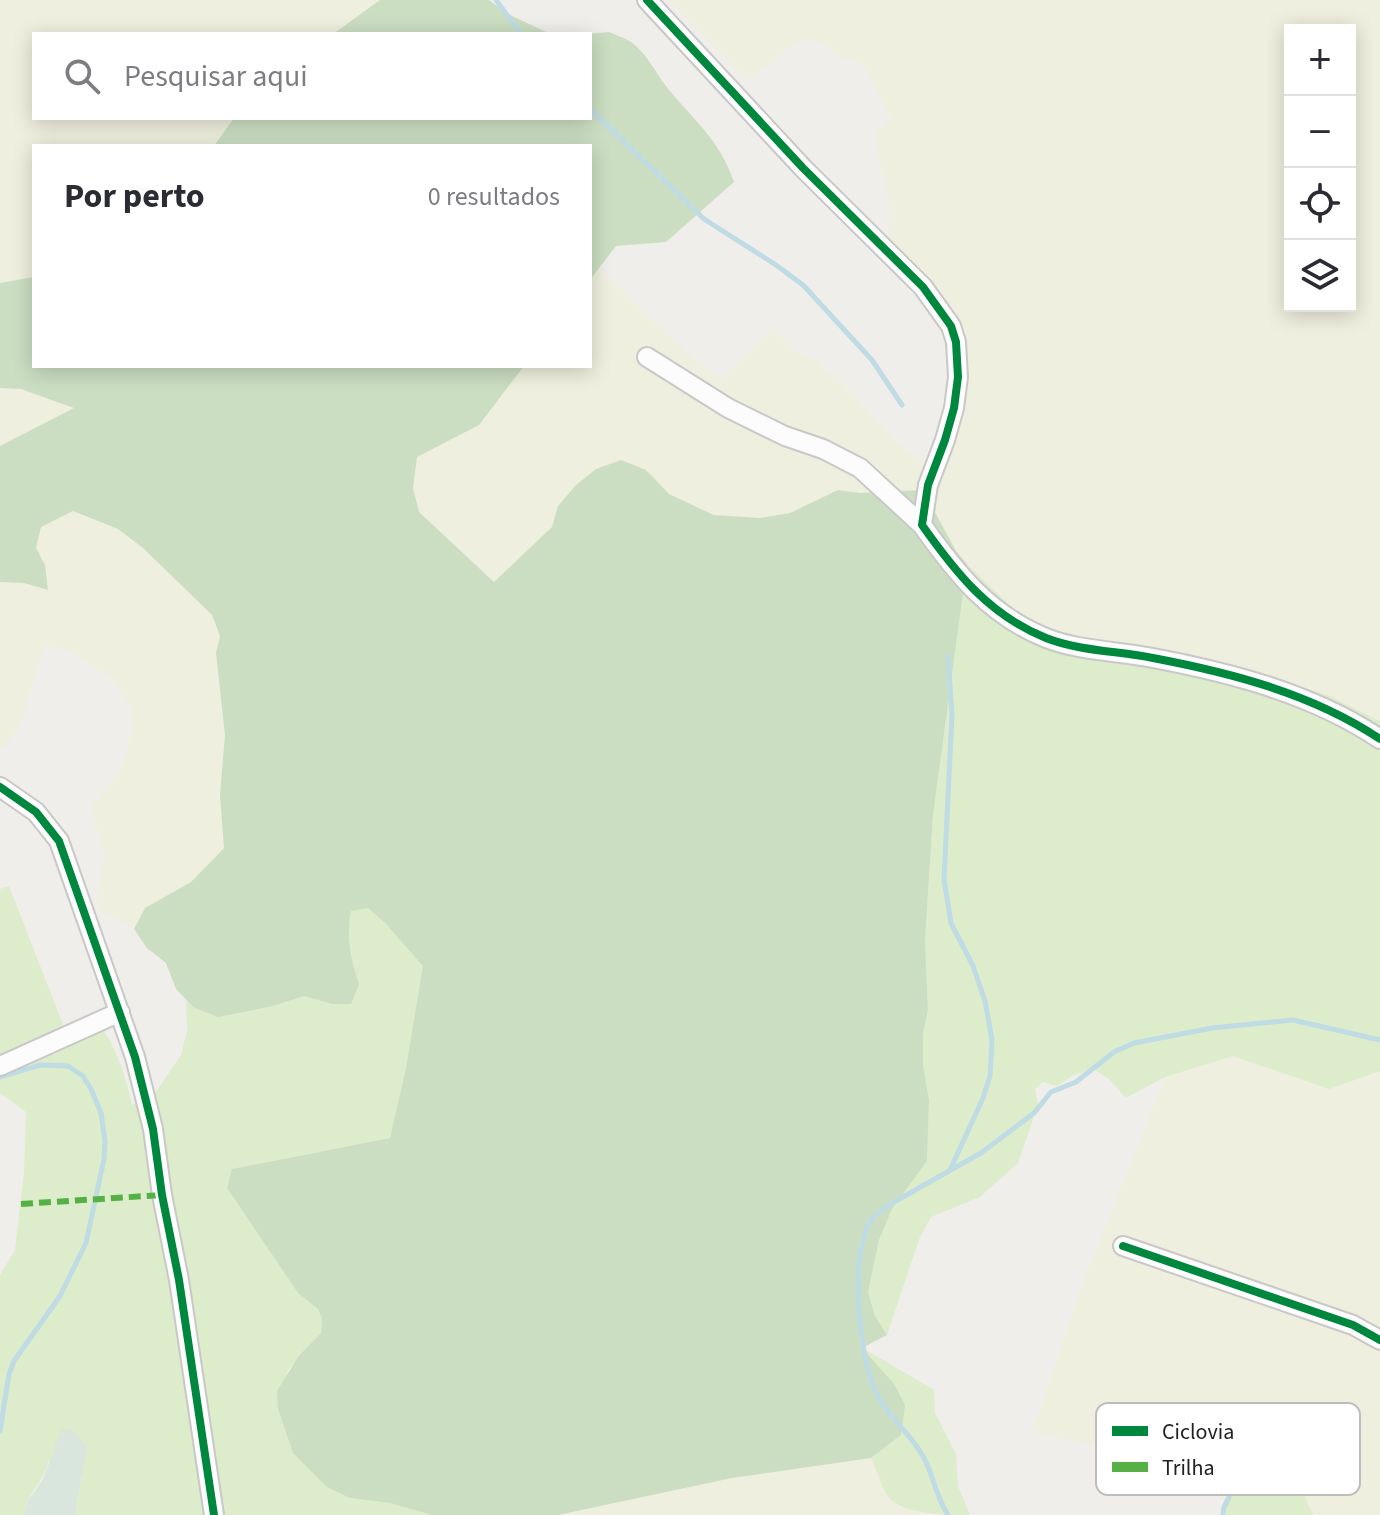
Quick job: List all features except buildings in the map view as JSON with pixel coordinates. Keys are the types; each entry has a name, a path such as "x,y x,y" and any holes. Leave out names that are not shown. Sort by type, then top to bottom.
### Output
{"street":[{"path":"647,0 803,168 923,287 951,326 956,342 958,377 954,408 928,485 922,525"},
{"path":"647,357 728,408 860,468 922,525 971,590 1018,623 1046,638 1153,658 1291,693 1345,716 1380,739"},
{"path":"0,787 36,812 59,841 135,1057 153,1129 214,1515"},
{"path":"0,1066 120,1012"},
{"path":"1123,1246 1353,1325 1380,1340"}],"green space":[{"path":"0,0 380,0 336,32 32,32 32,120 233,120 215,144 32,144 32,277 0,283"},
{"path":"380,0 489,0 506,13 546,32 336,32"},
{"path":"668,0 1380,0 1380,721 1328,695 1169,651 1066,636 1024,619 956,551 923,490 860,493 838,490 790,513 760,518 714,515 669,494 646,470 558,506 552,527 494,582 419,512 413,488 417,457 479,425 522,368 592,368 592,278 599,269 691,356 722,379 773,327 792,350 814,360 840,381 899,444 923,462 940,441 962,337 888,240 889,206 874,134 891,119 862,63 840,58 824,44 807,39 787,49 748,81"},
{"path":"609,32 631,42 642,53 714,143 734,182 666,242 616,246 592,277 592,144 215,144 233,120 592,120 592,33"},
{"path":"32,277 32,368 522,368 479,425 417,457 413,488 419,512 494,582 552,527 558,506 576,485 596,469 621,460 646,470 669,494 714,515 760,518 790,513 838,490 860,493 923,490 956,551 967,564 933,815 925,940 928,1010 923,1033 923,1064 929,1100 927,1161 892,1209 879,1240 868,1292 875,1316 887,1335 862,1348 894,1384 905,1405 901,1435 871,1458 732,1478 558,1515 432,1515 390,1503 350,1498 327,1487 293,1453 278,1409 277,1391 298,1357 321,1333 322,1318 318,1309 298,1293 227,1188 232,1169 390,1138 406,1068 423,966 368,908 351,911 350,948 359,984 351,1004 332,1004 304,996 218,1017 193,1007 176,989 166,963 147,948 134,929 145,908 191,882 224,848 220,795 225,735 216,653 220,636 212,615 143,548 118,529 73,511 41,527 36,548 45,565 48,590 24,583 0,582 0,446 74,408 21,389 0,388 0,283"},
{"path":"0,388 21,389 75,408 0,446"},
{"path":"73,511 118,529 143,548 212,615 220,636 216,653 225,735 224,848 191,882 145,908 134,929 97,909 104,858 91,807 124,764 131,733 130,705 110,678 68,650 44,645 22,722 6,747 0,749 0,582 24,583 45,565 36,549 41,527"},
{"path":"967,564 1024,619 1065,636 1169,651 1328,695 1380,721 1380,1071 1329,1089 1233,1056 1165,1077 1126,1098 1110,1080 1094,1069 1074,1075 1057,1086 1043,1082 1035,1089 1038,1105 1018,1163 980,1197 931,1217 920,1237 887,1335 875,1316 868,1292 879,1240 892,1209 927,1161 929,1100 923,1064 923,1033 928,1010 925,940 933,815"},
{"path":"9,886 71,1045 103,1029 121,1066 132,1105 156,1092 181,1055 187,1031 186,1000 193,1007 273,1006 304,996 332,1004 359,984 350,948 350,911 368,908 424,966 390,1138 233,1169 227,1188 298,1293 318,1309 322,1318 321,1333 288,1370 278,1409 293,1453 350,1498 390,1503 432,1515 75,1515 82,1475 49,1460 44,1475 28,1500 24,1515 0,1515 0,1275 15,1250 24,1172 26,1112 0,1093 0,889"},
{"path":"1233,1056 1329,1089 1380,1071 1380,1515 1313,1515 1304,1495 1360,1495 1360,1403 1096,1403 1096,1446 1032,1432 1078,1296 1165,1077"},
{"path":"861,1347 934,1390 935,1413 956,1454 958,1486 970,1515 917,1511 897,1504 887,1495 871,1458 901,1435"},
{"path":"871,1458 888,1497 897,1505 924,1515 558,1515 732,1478"},
{"path":"1229,1495 1304,1495 1313,1515 1226,1515"}],"shaded area":[{"path":"62,1430 72,1430 87,1446 75,1515 24,1515 27,1503 45,1474"}],"waterway":[{"path":"496,0 520,32"},
{"path":"592,111 704,219 803,285 872,360 902,405"},
{"path":"948,656 952,715 944,879 951,923 973,966 985,1001 992,1040 990,1076 983,1098 950,1170"},
{"path":"948,1515 924,1458 881,1402 870,1377 861,1333 858,1283 863,1239 873,1218 887,1206 981,1153 1034,1113 1051,1092 1076,1082 1114,1052 1134,1043 1212,1028 1293,1020 1380,1040"},
{"path":"0,1077 40,1065 68,1066 83,1076 91,1089 101,1113 105,1141 86,1243 60,1296 14,1361 0,1431"},
{"path":"1223,1515 1230,1495"}],"marked path":[{"path":"21,1204 162,1195"}],"cycle path":[{"path":"647,0 803,168 923,287 951,326 956,342 958,377 954,408 928,485 922,525 975,591 1007,617 1046,638 1072,646 1153,658 1242,678 1327,709 1380,739"},
{"path":"0,787 36,812 59,841 135,1057 153,1129 214,1515"},
{"path":"1123,1246 1353,1325 1380,1340"}]}
